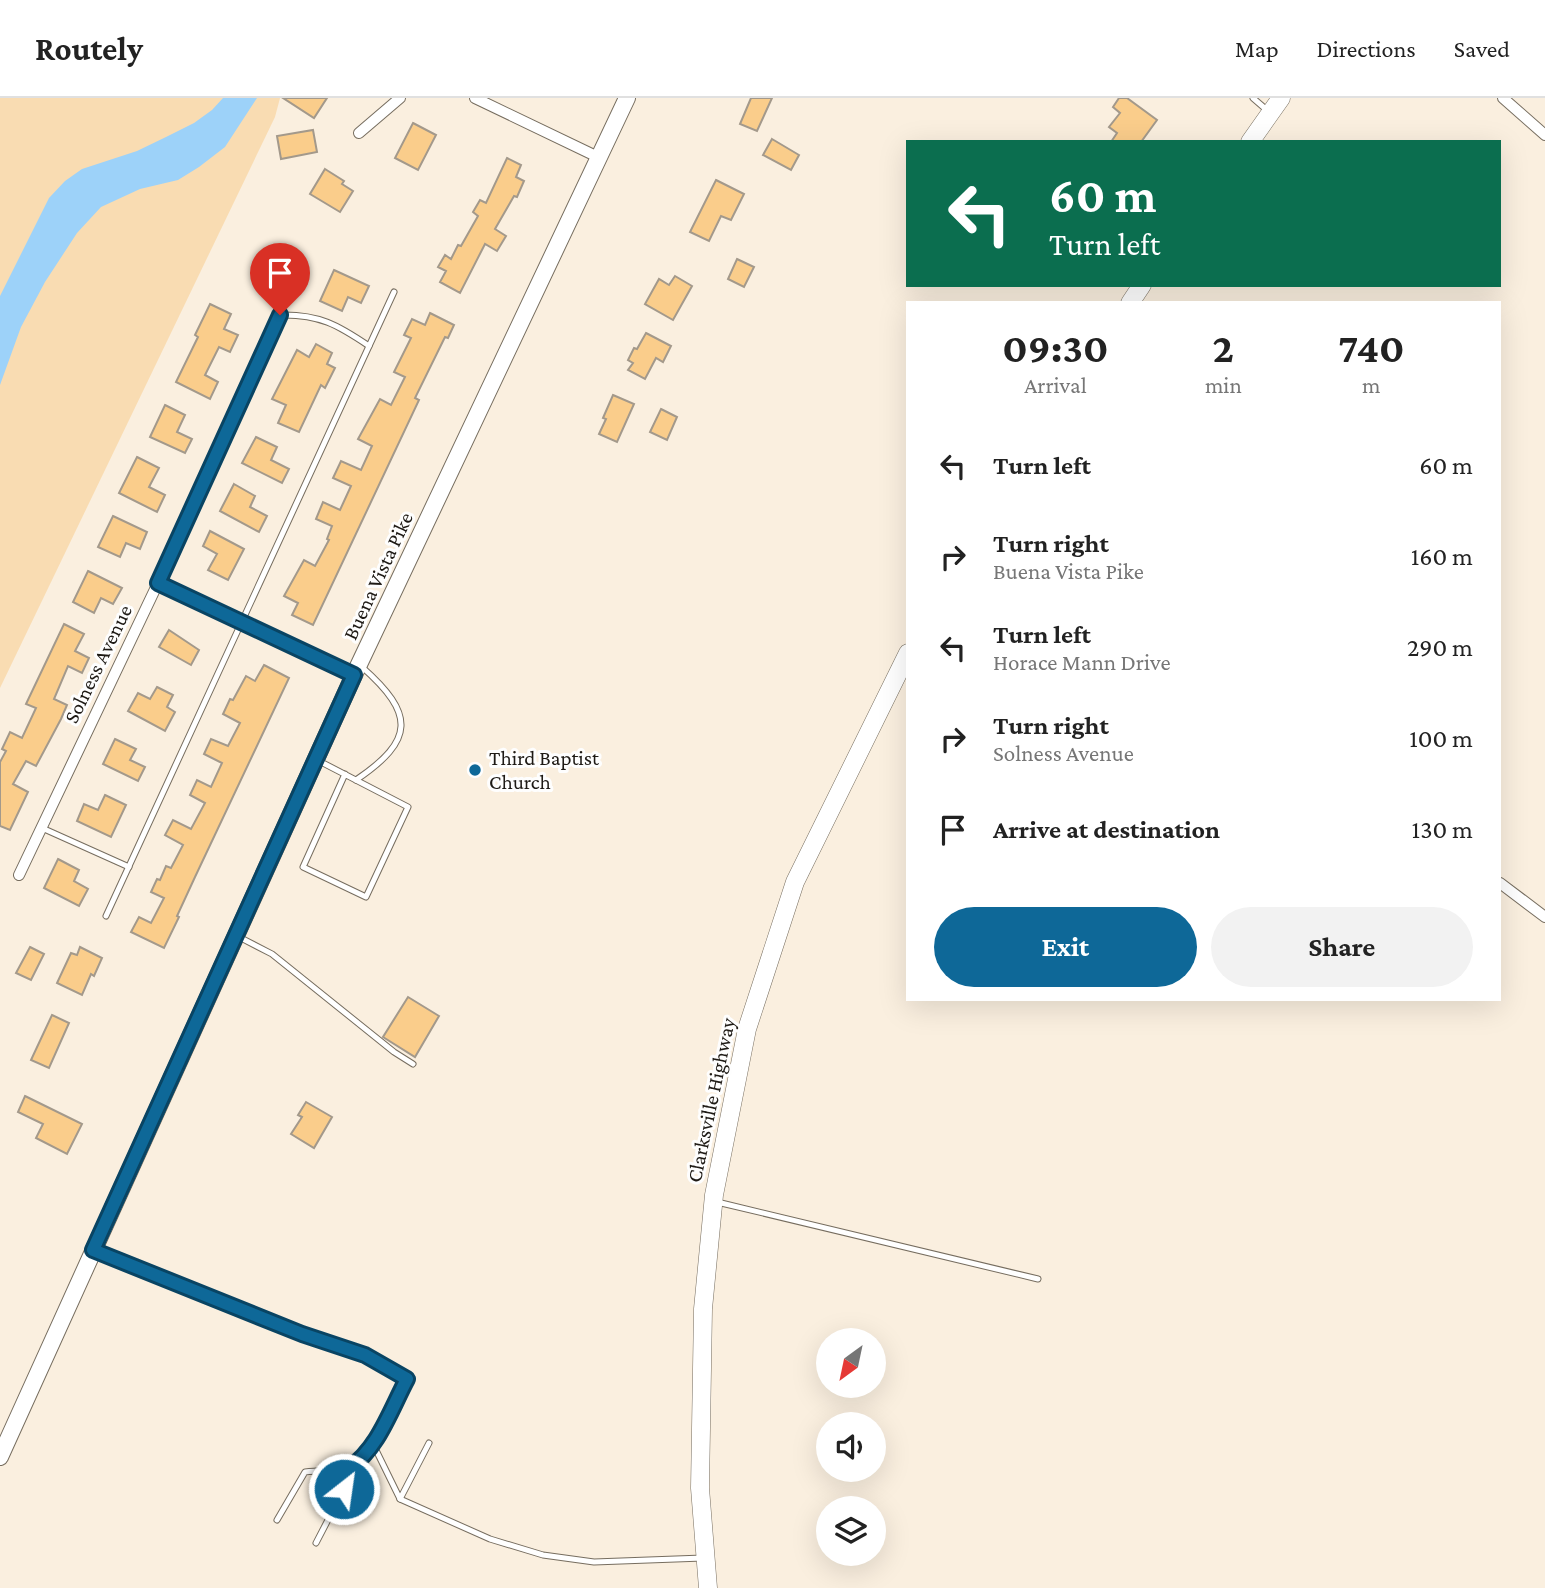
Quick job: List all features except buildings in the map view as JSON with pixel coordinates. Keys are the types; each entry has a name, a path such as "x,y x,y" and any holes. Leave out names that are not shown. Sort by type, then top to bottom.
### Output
{"main road":[{"name":"Buena Vista Pike","path":"0,1457 357,670 627,98"},
{"path":"1251,140 1281,98"},
{"name":"Clarksville Highway","path":"708,1588 700,1488 703,1309 714,1202 747,1029 794,882 906,657"}],"street":[{"path":"359,134 400,98"},
{"path":"475,98 600,158"},
{"path":"1503,98 1545,135"},
{"name":"Solness Avenue","path":"19,875 158,583 280,315"},
{"path":"158,583 241,622 357,670"},
{"path":"1501,884 1545,917"}],"lane":[{"path":"1253,98 1270,113"},
{"path":"106,916 394,292"},
{"path":"280,315 314,316 369,346"},
{"path":"356,780 394,748 402,727 401,715 394,700 379,682 357,670"},
{"path":"316,760 345,774 408,807 366,897 303,867 345,774"},
{"path":"42,828 129,867"},
{"path":"236,935 272,954 394,1052 413,1064"},
{"path":"714,1202 1038,1279"},
{"path":"93,1250 302,1334 365,1355 407,1379 373,1444 361,1460 349,1468 305,1472 277,1520"},
{"path":"400,1499 429,1443"},
{"path":"373,1444 400,1499 491,1539 543,1555 594,1562 706,1558"},
{"path":"316,1543 344,1489 349,1468"}],"shaded area":[{"path":"0,98 280,98 275,117 0,688"}],"water":[{"path":"223,98 257,98 225,147 199,167 178,180 140,189 101,207 77,233 45,282 21,327 0,385 0,296 49,198 65,181 82,169 137,151 194,123"}],"place":[{"name":"Third Baptist Church","path":"475,770"}],"route":[{"path":"280,315 158,583 354,675 93,1250 302,1334 365,1355 407,1379 373,1444 361,1460 349,1468 344,1489"}]}
